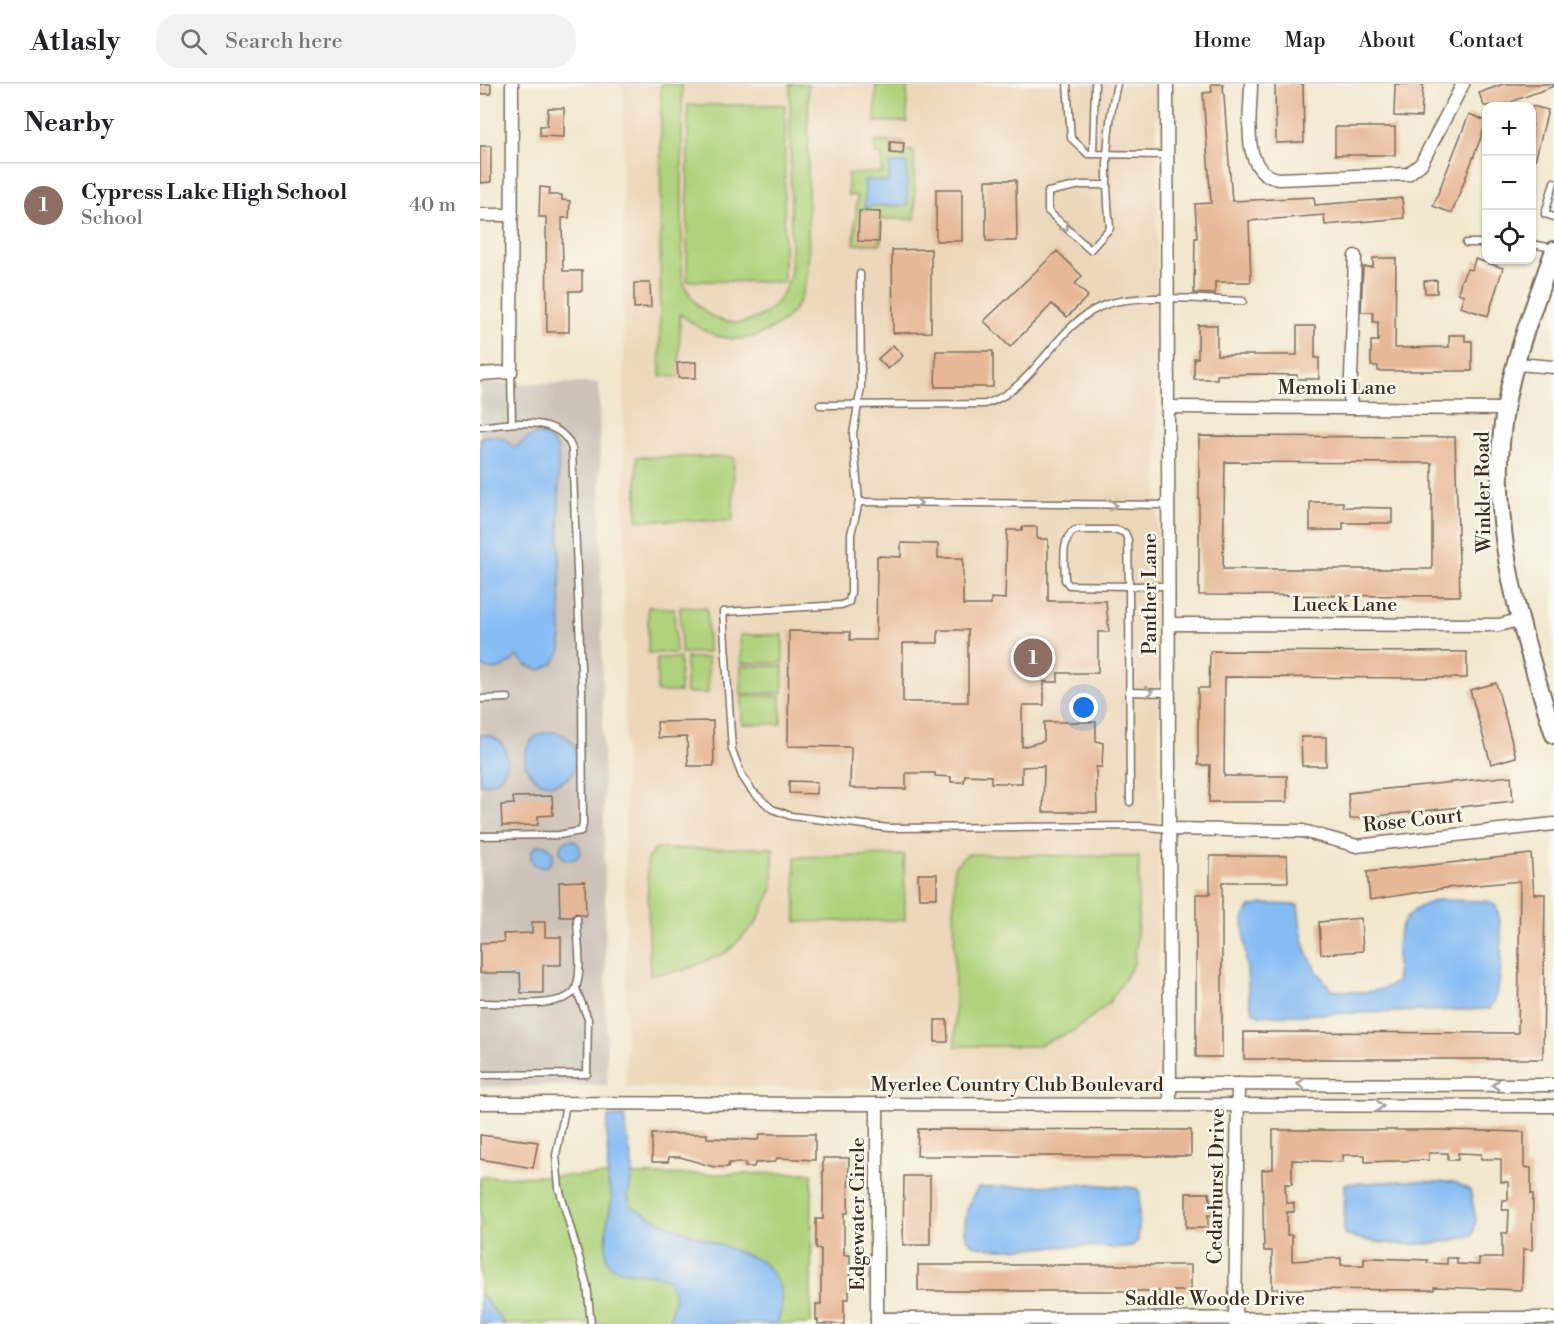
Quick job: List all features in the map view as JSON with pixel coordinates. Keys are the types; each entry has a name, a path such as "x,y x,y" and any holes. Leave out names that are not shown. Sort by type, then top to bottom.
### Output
{"street":[{"path":"480,374 511,372 512,84"},
{"name":"Panther Lane","path":"1167,84 1170,1105"},
{"path":"1251,84 1252,156 1264,174 1278,179 1408,174 1421,164 1463,84"},
{"path":"480,215 512,215"},
{"name":"Winkler Road","path":"1554,249 1516,364 1505,409 1502,441 1501,517 1505,554 1519,620 1554,735"},
{"path":"1350,407 1355,256"},
{"path":"1516,364 1554,367"},
{"name":"Memoli Lane","path":"1169,407 1505,409"},
{"name":"Lueck Lane","path":"1169,624 1499,625 1519,620"},
{"name":"Rose Court","path":"1169,829 1303,831 1357,846 1554,824"},
{"name":"Myerlee Country Club Boulevard","path":"1171,1084 1554,1085"},
{"name":"Cedarhurst Drive","path":"1235,1321 1238,1084"},
{"name":"Myerlee Country Club Boulevard","path":"480,1103 1554,1106"},
{"name":"Edgewater Circle","path":"877,1104 877,1322"},
{"name":"Saddle Woode Drive","path":"877,1322 1554,1318"}],"lane":[{"path":"1067,84 1071,138 1088,154 1167,155"},
{"path":"1094,154 1095,84"},
{"path":"1106,185 1081,185 1048,192 1048,211 1089,250 1110,228 1106,185 1107,154 1117,84"},
{"path":"1554,182 1545,214 1554,217"},
{"path":"1466,243 1482,243"},
{"path":"1536,245 1554,249"},
{"path":"860,274 861,388 853,434 859,502 851,534 849,602 841,605 723,612 732,750 742,776 752,791 772,808 791,816 889,828 1138,826 1169,829"},
{"path":"820,405 964,406 997,401 1021,382 1091,312 1109,304 1168,300 1243,301"},
{"path":"511,372 512,423"},
{"path":"480,427 512,423 556,428 569,439 572,449 582,693 584,825 580,831 567,834 480,836"},
{"path":"859,502 1169,505"},
{"path":"1130,802 1128,586 1128,540 1125,533 1117,530 1075,530 1068,534 1065,580 1069,585 1128,586 1169,586"},
{"path":"1129,692 1169,693"},
{"path":"480,699 508,698"},
{"path":"480,1075 587,1074 588,1019 576,989 577,918"},
{"path":"480,1003 555,1002 570,998 576,989"},
{"path":"566,1103 556,1155 559,1188 587,1285 591,1324"}],"shaded area":[{"path":"623,84 1156,84 1159,1055 1157,1073 1147,1089 626,1087"},
{"path":"599,383 607,1085 480,1087 480,384"}],"green space":[{"path":"661,84 682,84 682,278 692,299 706,313 723,321 740,323 757,318 772,308 783,292 791,271 790,84 808,84 808,264 801,297 792,312 781,323 766,332 747,338 716,336 680,314 679,377 660,376"},
{"path":"876,84 907,84 907,122 875,122"},
{"path":"688,105 785,105 784,282 687,281"},
{"path":"875,142 904,142 904,151 914,151 915,219 881,219 881,244 854,244 857,196 848,195 848,174 882,173 882,155 875,154"},
{"path":"637,457 734,457 733,521 637,520"},
{"path":"648,607 674,608 676,653 648,653"},
{"path":"680,607 707,608 708,653 681,653"},
{"path":"740,635 783,635 783,663 741,663"},
{"path":"657,658 680,658 680,692 657,692"},
{"path":"686,658 708,658 708,693 686,693"},
{"path":"741,666 783,666 783,693 741,694"},
{"path":"742,696 781,696 781,724 742,724"},
{"path":"773,848 773,888 756,923 727,952 684,970 650,975 647,859 656,849"},
{"path":"967,854 1139,857 1138,922 1134,964 1109,1003 1075,1030 1037,1046 955,1046 954,867"},
{"path":"904,855 905,920 796,922 795,857"},
{"path":"812,1173 811,1324 480,1324 480,1177"}],"water":[{"path":"890,163 907,163 907,206 871,206 865,209 865,179 889,182"},
{"path":"534,434 548,437 558,449 561,650 554,663 541,670 526,665 517,656 504,667 491,670 480,665 480,438 499,437 514,448"},
{"path":"551,732 565,736 573,744 577,758 573,772 565,780 551,784 537,780 529,772 525,758 529,744 537,736"},
{"path":"480,735 492,737 500,742 507,760 500,777 492,782 480,784"},
{"path":"566,840 574,840 580,846 580,854 574,860 566,860 560,854 560,846"},
{"path":"542,845 550,848 553,856 550,864 542,867 534,864 531,856 534,848"},
{"path":"1439,900 1487,901 1496,906 1499,916 1501,958 1498,988 1490,1009 1261,1016 1253,1012 1249,999 1243,919 1250,907 1264,904 1298,905 1304,942 1316,970 1332,990 1365,992 1382,989 1396,982 1397,946 1401,927 1411,913 1418,908"},
{"path":"624,1116 633,1170 628,1195 630,1206 661,1222 761,1261 773,1275 782,1297 777,1324 669,1324 675,1296 668,1279 624,1271 609,1265 606,1255 607,1224 612,1199 608,1184 607,1126 608,1117"},
{"path":"1402,1181 1454,1182 1470,1190 1476,1220 1473,1235 1425,1244 1393,1244 1344,1235 1345,1184"},
{"path":"1090,1184 1136,1188 1140,1193 1138,1241 1132,1246 999,1249 973,1245 966,1238 967,1212 978,1188"},
{"path":"480,1294 483,1297 505,1324 480,1324"}],"building":[{"path":"480,84 491,84 491,94 480,94"},
{"path":"1211,84 1223,84 1232,201 1314,197 1315,205 1402,198 1404,218 1325,225 1324,215 1249,221 1251,282 1215,282 1215,294 1194,293 1195,238 1197,238 1195,204 1211,203 1203,93 1212,92"},
{"path":"1275,84 1303,84 1304,142 1276,143"},
{"path":"1395,84 1423,84 1421,117 1394,116"},
{"path":"1503,84 1554,84 1554,86 1511,102 1482,102 1479,93"},
{"path":"1536,107 1548,110 1536,157"},
{"path":"548,108 564,108 564,137 540,136 540,126 547,126"},
{"path":"1469,114 1482,119 1482,134 1452,213 1433,206"},
{"path":"1335,127 1395,127 1395,155 1335,155"},
{"path":"890,142 904,143 903,154 890,153"},
{"path":"480,146 491,146 491,182 480,183"},
{"path":"986,180 1016,180 1017,241 986,241"},
{"path":"540,187 550,188 549,195 562,195 562,200 570,201 569,218 562,218 563,271 582,271 582,291 569,291 569,332 547,332 546,217 539,217"},
{"path":"936,189 962,189 962,241 936,241"},
{"path":"859,211 880,212 879,242 858,241"},
{"path":"931,249 931,332 893,333 892,250"},
{"path":"1057,251 1082,276 1075,284 1088,296 1067,317 1052,304 1010,347 984,321"},
{"path":"1373,258 1396,258 1395,348 1449,347 1449,335 1465,335 1465,341 1472,341 1472,371 1378,371 1378,366 1371,366 1371,341 1378,341 1378,322 1373,322 1373,312 1361,312 1363,267 1373,267"},
{"path":"1475,259 1482,261 1482,264 1503,268 1488,316 1460,307 1464,295 1458,293 1461,281 1467,269 1472,270"},
{"path":"1437,280 1437,293 1425,293 1424,281"},
{"path":"634,283 650,283 651,307 634,308"},
{"path":"1198,325 1217,325 1217,355 1297,355 1297,326 1315,326 1315,358 1319,358 1319,379 1297,379 1297,375 1253,374 1217,375 1217,379 1194,379 1194,358 1198,358"},
{"path":"893,345 903,356 888,369 878,359"},
{"path":"936,351 993,351 993,387 935,387"},
{"path":"696,362 696,378 678,378 677,363"},
{"path":"1199,436 1455,437 1460,596 1199,595","holes":["1225,462 1432,463 1432,569 1223,569"]},
{"path":"1310,502 1343,502 1343,507 1392,508 1392,523 1343,523 1343,530 1310,530"},
{"path":"1022,527 1037,527 1037,539 1048,539 1048,601 1106,601 1109,632 1098,632 1098,673 1058,673 1058,682 1044,682 1044,705 1023,705 1022,711 1022,747 1044,741 1044,722 1096,722 1096,741 1103,743 1102,767 1096,767 1097,812 1043,812 1044,766 1022,767 1022,783 991,783 991,776 965,775 964,782 951,782 951,777 935,776 935,773 906,773 906,789 850,788 851,747 788,746 789,631 850,632 850,640 876,640 877,556 901,557 901,543 938,544 938,558 963,558 963,605 991,605 991,598 1005,599 1007,530 1022,530","holes":["938,630 968,630 968,702 903,702 903,643 938,643"]},
{"path":"1210,651 1467,652 1467,678 1225,677 1224,776 1287,776 1287,802 1209,802 1210,765 1198,765 1198,688 1209,688"},
{"path":"1496,683 1516,757 1491,764 1470,690"},
{"path":"713,721 714,766 688,766 687,737 658,738 657,722"},
{"path":"1301,737 1326,737 1326,766 1302,766"},
{"path":"1511,776 1513,801 1350,819 1348,793"},
{"path":"789,781 817,782 816,794 789,793"},
{"path":"552,796 553,815 538,816 538,825 502,826 501,805 514,804 513,797"},
{"path":"1531,854 1534,894 1545,894 1543,1059 1244,1059 1244,1032 1518,1033 1520,881 1446,888 1370,900 1367,872"},
{"path":"1210,856 1287,856 1288,882 1222,882 1222,1057 1196,1057 1196,894 1210,894"},
{"path":"918,874 937,874 937,898 919,898"},
{"path":"585,881 586,916 576,913 572,917 560,917 559,882"},
{"path":"1361,918 1363,951 1321,954 1319,922"},
{"path":"532,922 545,922 545,937 561,937 561,965 543,965 543,993 521,993 520,973 480,973 480,943 504,942 503,934 532,933"},
{"path":"935,1020 947,1020 948,1042 935,1042"},
{"path":"918,1129 1191,1130 1191,1156 917,1156"},
{"path":"1273,1130 1524,1132 1524,1167 1531,1168 1531,1194 1533,1194 1532,1250 1523,1249 1522,1290 1434,1287 1434,1290 1272,1289 1272,1251 1264,1251 1262,1170 1273,1169","holes":["1429,1153 1448,1153 1448,1160 1458,1160 1458,1153 1481,1154 1481,1159 1501,1159 1501,1182 1508,1182 1508,1200 1503,1200 1502,1210 1509,1210 1508,1233 1502,1233 1502,1258 1479,1258 1479,1265 1457,1264 1457,1258 1447,1258 1447,1264 1427,1263 1428,1260 1374,1258 1364,1258 1364,1265 1341,1265 1341,1258 1292,1261 1292,1235 1287,1235 1287,1212 1294,1212 1294,1203 1286,1203 1285,1184 1292,1184 1292,1160 1343,1162 1343,1155 1365,1155 1365,1162 1429,1160"]},
{"path":"652,1134 707,1134 707,1138 758,1140 760,1134 815,1134 815,1160 777,1158 775,1162 755,1163 754,1167 745,1167 745,1163 729,1163 728,1167 714,1167 680,1157 669,1157 668,1162 652,1162"},
{"path":"480,1135 538,1142 533,1168 480,1159"},
{"path":"823,1158 849,1158 848,1213 844,1213 844,1255 850,1255 849,1299 844,1299 844,1324 818,1324 816,1320 816,1304 821,1304 821,1249 816,1248 816,1219 823,1219"},
{"path":"904,1176 930,1176 930,1245 903,1245"},
{"path":"1186,1193 1209,1193 1213,1216 1208,1215 1208,1228 1186,1228"},
{"path":"918,1265 1191,1265 1191,1291 918,1291"}],"place":[{"name":"Cypress Lake High School","path":"1033,658"}]}
